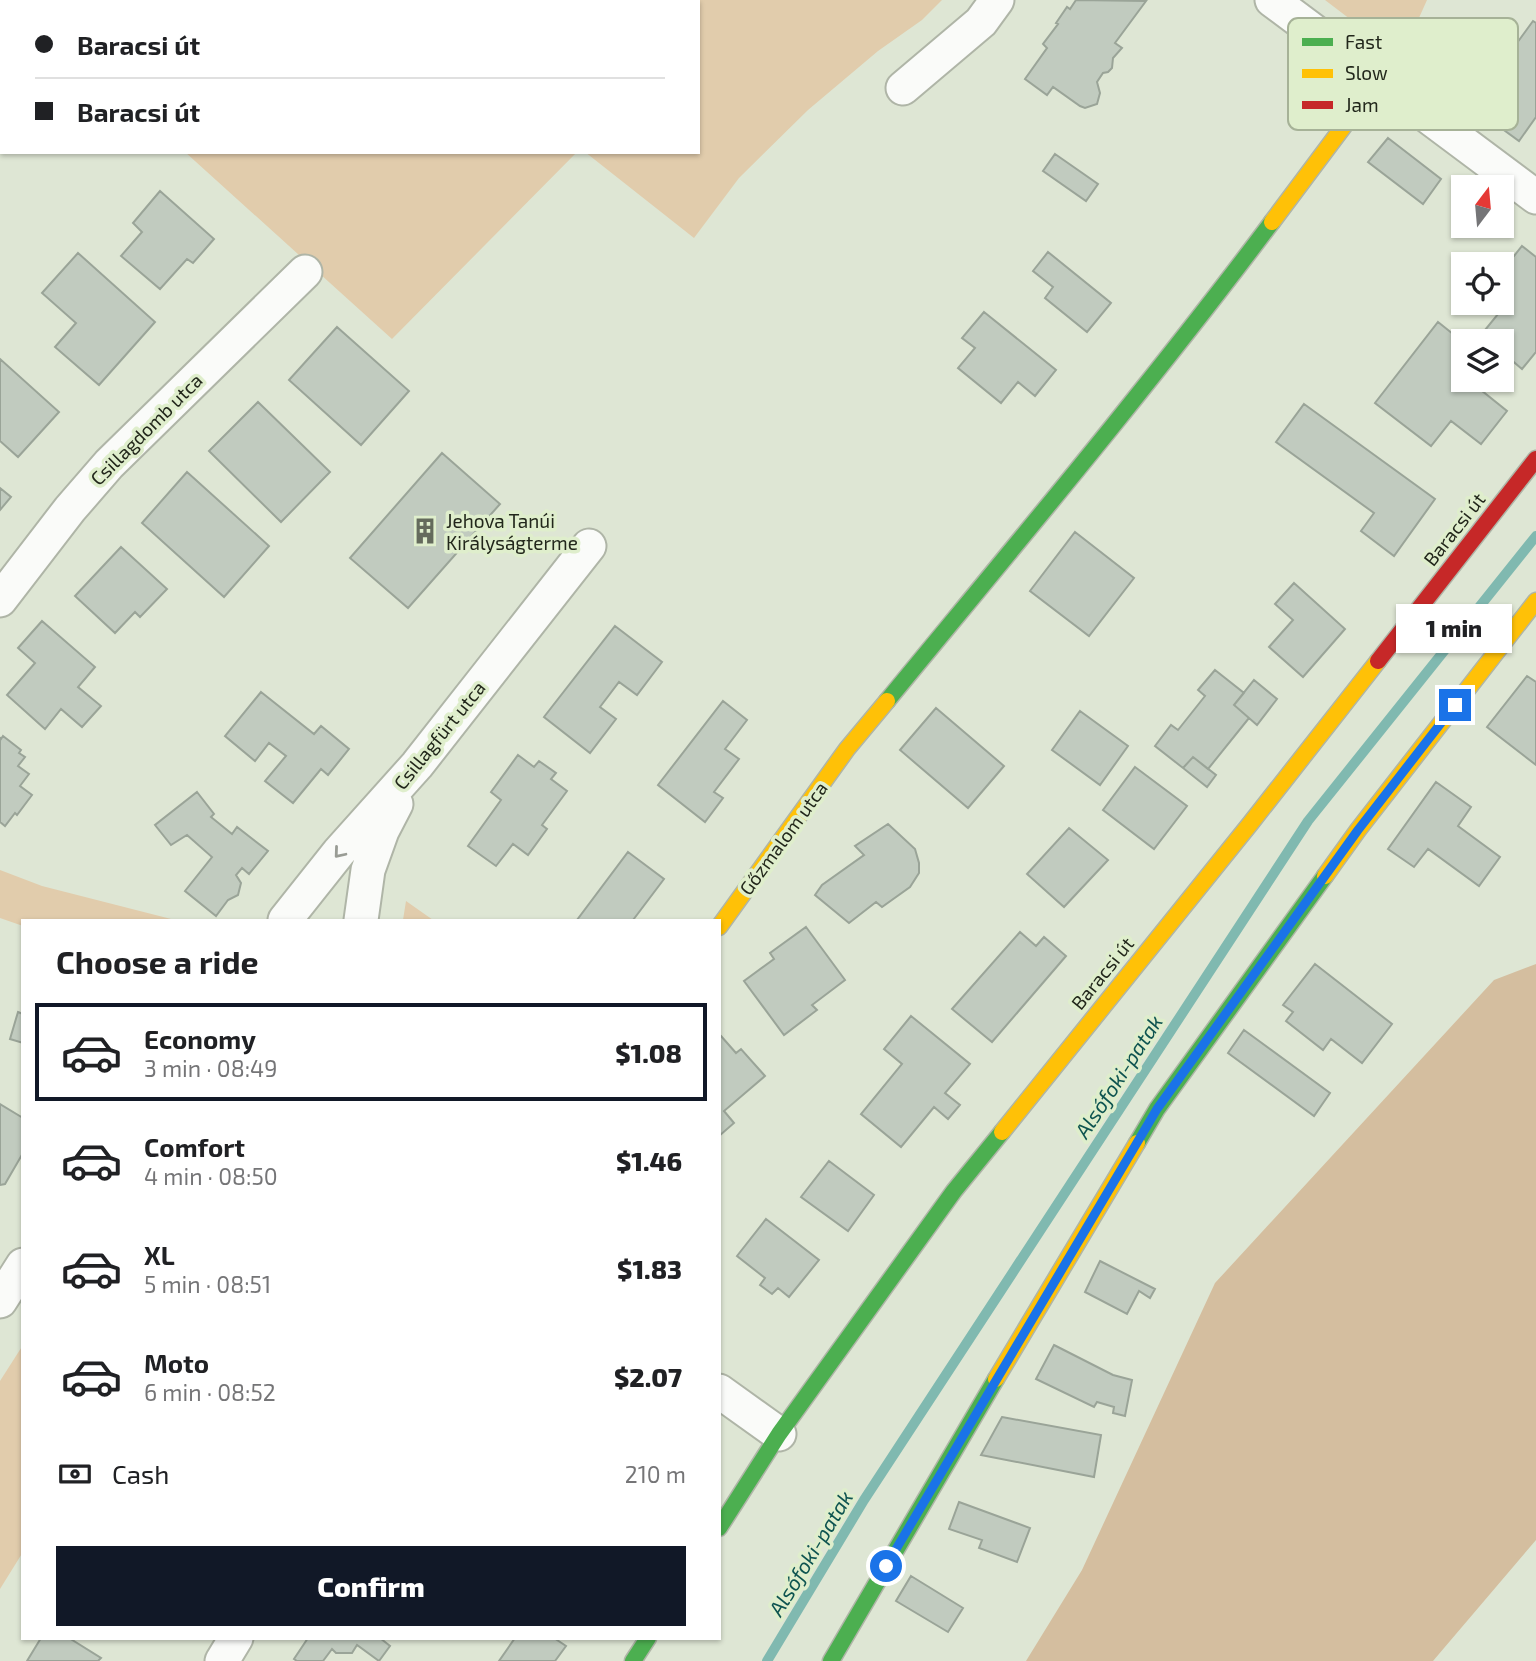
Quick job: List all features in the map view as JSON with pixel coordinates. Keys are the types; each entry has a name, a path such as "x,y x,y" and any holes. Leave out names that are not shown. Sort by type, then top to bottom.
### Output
{"street":[{"path":"903,88 981,22 998,0"},
{"path":"1272,0 1296,18"},
{"name":"Gőzmalom utca","path":"721,924 848,749 1205,311 1341,130"},
{"path":"1447,130 1536,197"},
{"name":"Csillagdomb utca","path":"0,600 70,509 109,464 305,272"},
{"name":"Baracsi út","path":"721,1525 779,1434 954,1191 1250,824 1536,459"},
{"name":"Csillagfürt utca","path":"286,919 339,852 417,765 589,546"},
{"path":"831,1661 1157,1109 1358,830 1536,601"},
{"path":"361,919 368,870 383,831 417,765"},
{"path":"0,1301 21,1268"},
{"path":"721,1392 779,1434"},
{"path":"222,1661 235,1640"},
{"path":"633,1661 647,1640"}],"shaded area":[{"path":"700,0 942,0 922,20 878,51 808,110 739,178 694,238 588,154 700,154"},
{"path":"1325,0 1427,0 1419,18 1349,18"},
{"path":"187,154 575,154 392,339"},
{"path":"0,870 42,886 171,919 21,919 21,925 0,918"},
{"path":"406,901 432,919 403,919"},
{"path":"1536,964 1536,1540 1433,1661 1026,1661 1082,1570 1215,1283 1494,980"},
{"path":"21,1348 21,1555 0,1589 0,1381"}],"building":[{"path":"1076,0 1146,1 1115,43 1122,48 1113,58 1112,68 1103,73 1097,82 1100,93 1097,104 1085,108 1053,87 1047,95 1025,79 1047,48 1043,44 1058,24 1056,23 1067,7 1070,9"},
{"path":"1533,21 1536,23 1536,117 1519,141 1504,130 1518,130 1518,42"},
{"path":"1388,138 1441,179 1423,204 1368,162"},
{"path":"1055,154 1098,184 1086,201 1043,171"},
{"path":"160,191 214,239 193,263 187,259 160,289 121,256 142,232 133,223"},
{"path":"1522,246 1536,257 1536,352 1522,369 1514,362 1514,329 1486,329 1497,315 1514,315 1514,256"},
{"path":"1048,252 1111,303 1087,332 1045,298 1053,287 1033,271"},
{"path":"78,253 155,322 99,385 55,347 76,323 42,293"},
{"path":"984,312 1056,370 1035,396 1018,382 1001,403 958,368 975,348 962,338"},
{"path":"1438,322 1451,332 1451,392 1483,392 1507,411 1481,444 1451,421 1431,446 1375,403"},
{"path":"337,327 409,391 361,445 289,380"},
{"path":"0,359 59,412 18,457 0,441"},
{"path":"258,402 330,472 281,522 209,451"},
{"path":"1304,404 1435,499 1394,556 1361,531 1374,513 1276,442"},
{"name":"Jehova Tanúi Királyságterme","path":"442,453 500,504 408,608 350,558"},
{"path":"187,472 269,546 224,597 142,523"},
{"path":"0,488 11,497 0,510"},
{"path":"1075,532 1134,578 1089,636 1030,591"},
{"path":"121,547 167,589 140,617 135,612 115,633 75,596"},
{"path":"1294,583 1345,629 1303,677 1269,647 1293,620 1275,604"},
{"path":"42,621 95,667 78,687 101,706 82,727 61,709 45,729 7,695 35,663 18,648"},
{"path":"615,626 662,662 637,695 619,682 600,707 616,719 590,753 544,717"},
{"path":"1215,670 1244,693 1234,705 1249,718 1208,769 1193,757 1183,768 1155,746 1171,725 1178,730 1205,696 1198,690"},
{"path":"1527,676 1536,682 1536,765 1487,727"},
{"path":"1254,680 1277,699 1257,725 1234,705"},
{"path":"261,692 314,734 321,726 349,749 328,775 321,769 293,803 265,781 286,756 269,743 255,761 225,736"},
{"path":"723,701 747,720 725,749 739,759 714,792 723,798 705,822 658,785"},
{"path":"936,708 1004,766 968,808 900,750"},
{"path":"1080,711 1128,746 1100,785 1052,750"},
{"path":"3,736 21,750 19,753 25,757 18,766 29,774 20,786 32,795 5,826 0,822 0,738"},
{"path":"518,755 534,767 539,761 556,773 551,779 567,791 542,825 547,829 528,855 513,844 496,866 468,846 501,800 491,792"},
{"path":"1193,757 1216,775 1207,787 1183,768"},
{"path":"1135,767 1187,806 1154,849 1103,810"},
{"path":"1436,782 1471,807 1458,826 1500,857 1479,886 1428,849 1414,867 1388,849"},
{"path":"197,792 214,814 211,817 232,834 237,827 268,851 249,874 242,868 236,875 241,883 238,895 228,900 216,916 185,891 212,857 187,835 171,845 155,825"},
{"path":"888,824 915,849 919,873 910,887 882,907 876,902 849,923 815,895 822,885 864,855 855,846"},
{"path":"1069,828 1108,860 1064,907 1027,874"},
{"path":"628,852 664,879 634,919 578,919"},
{"path":"806,927 845,980 812,1005 817,1010 784,1035 744,981 774,959 770,953"},
{"path":"1020,932 1036,946 1044,937 1066,956 992,1042 952,1009"},
{"path":"1315,964 1392,1024 1362,1063 1331,1039 1323,1050 1286,1021 1293,1012 1283,1005"},
{"path":"18,1012 21,1013 21,1042 10,1039"},
{"path":"911,1016 970,1064 945,1093 960,1105 948,1119 934,1107 901,1147 861,1114 902,1064 884,1049"},
{"path":"1244,1030 1330,1093 1314,1116 1228,1053"},
{"path":"721,1036 736,1053 741,1049 765,1076 724,1111 734,1123 721,1134"},
{"path":"0,1104 21,1117 21,1156 5,1184 0,1185"},
{"path":"829,1161 874,1195 848,1231 801,1197"},
{"path":"766,1219 819,1260 789,1297 778,1288 772,1294 760,1285 765,1278 737,1256"},
{"path":"1100,1261 1155,1289 1150,1298 1139,1291 1127,1314 1085,1292"},
{"path":"1054,1345 1113,1375 1132,1380 1125,1416 1113,1413 1114,1407 1097,1402 1094,1407 1036,1379"},
{"path":"1002,1417 1101,1435 1094,1477 981,1455"},
{"path":"959,1502 1030,1528 1017,1562 979,1548 982,1540 949,1529"},
{"path":"911,1576 963,1608 948,1632 896,1601"},
{"path":"40,1640 72,1640 101,1658 98,1661 27,1661"},
{"path":"307,1640 382,1640 390,1646 379,1661 357,1645 352,1653 336,1653 332,1649 323,1661 294,1659"},
{"path":"514,1640 557,1640 566,1646 555,1661 499,1661"}],"waterway":[{"name":"Alsófoki-patak","path":"767,1661 864,1500 1308,821 1536,536"}],"traffic: fast":[{"path":"887,701 1130,404 1272,222"},
{"path":"1137,1143 1157,1109 1325,876"},
{"path":"721,1525 779,1434 954,1191 1002,1132"},
{"path":"831,1661 996,1379"},
{"path":"633,1661 647,1640"}],"traffic: slow":[{"path":"1272,222 1341,130"},
{"path":"1325,876 1536,601"},
{"path":"1002,1132 1378,661"},
{"path":"721,924 847,749 887,701"},
{"path":"996,1379 1137,1143"}],"traffic: jam":[{"path":"1378,661 1536,459"}],"place":[{"name":"Jehova Tanúi Királyságterme","path":"425,531"}],"route":[{"path":"886,1566 1157,1109 1358,830 1455,705"}]}
